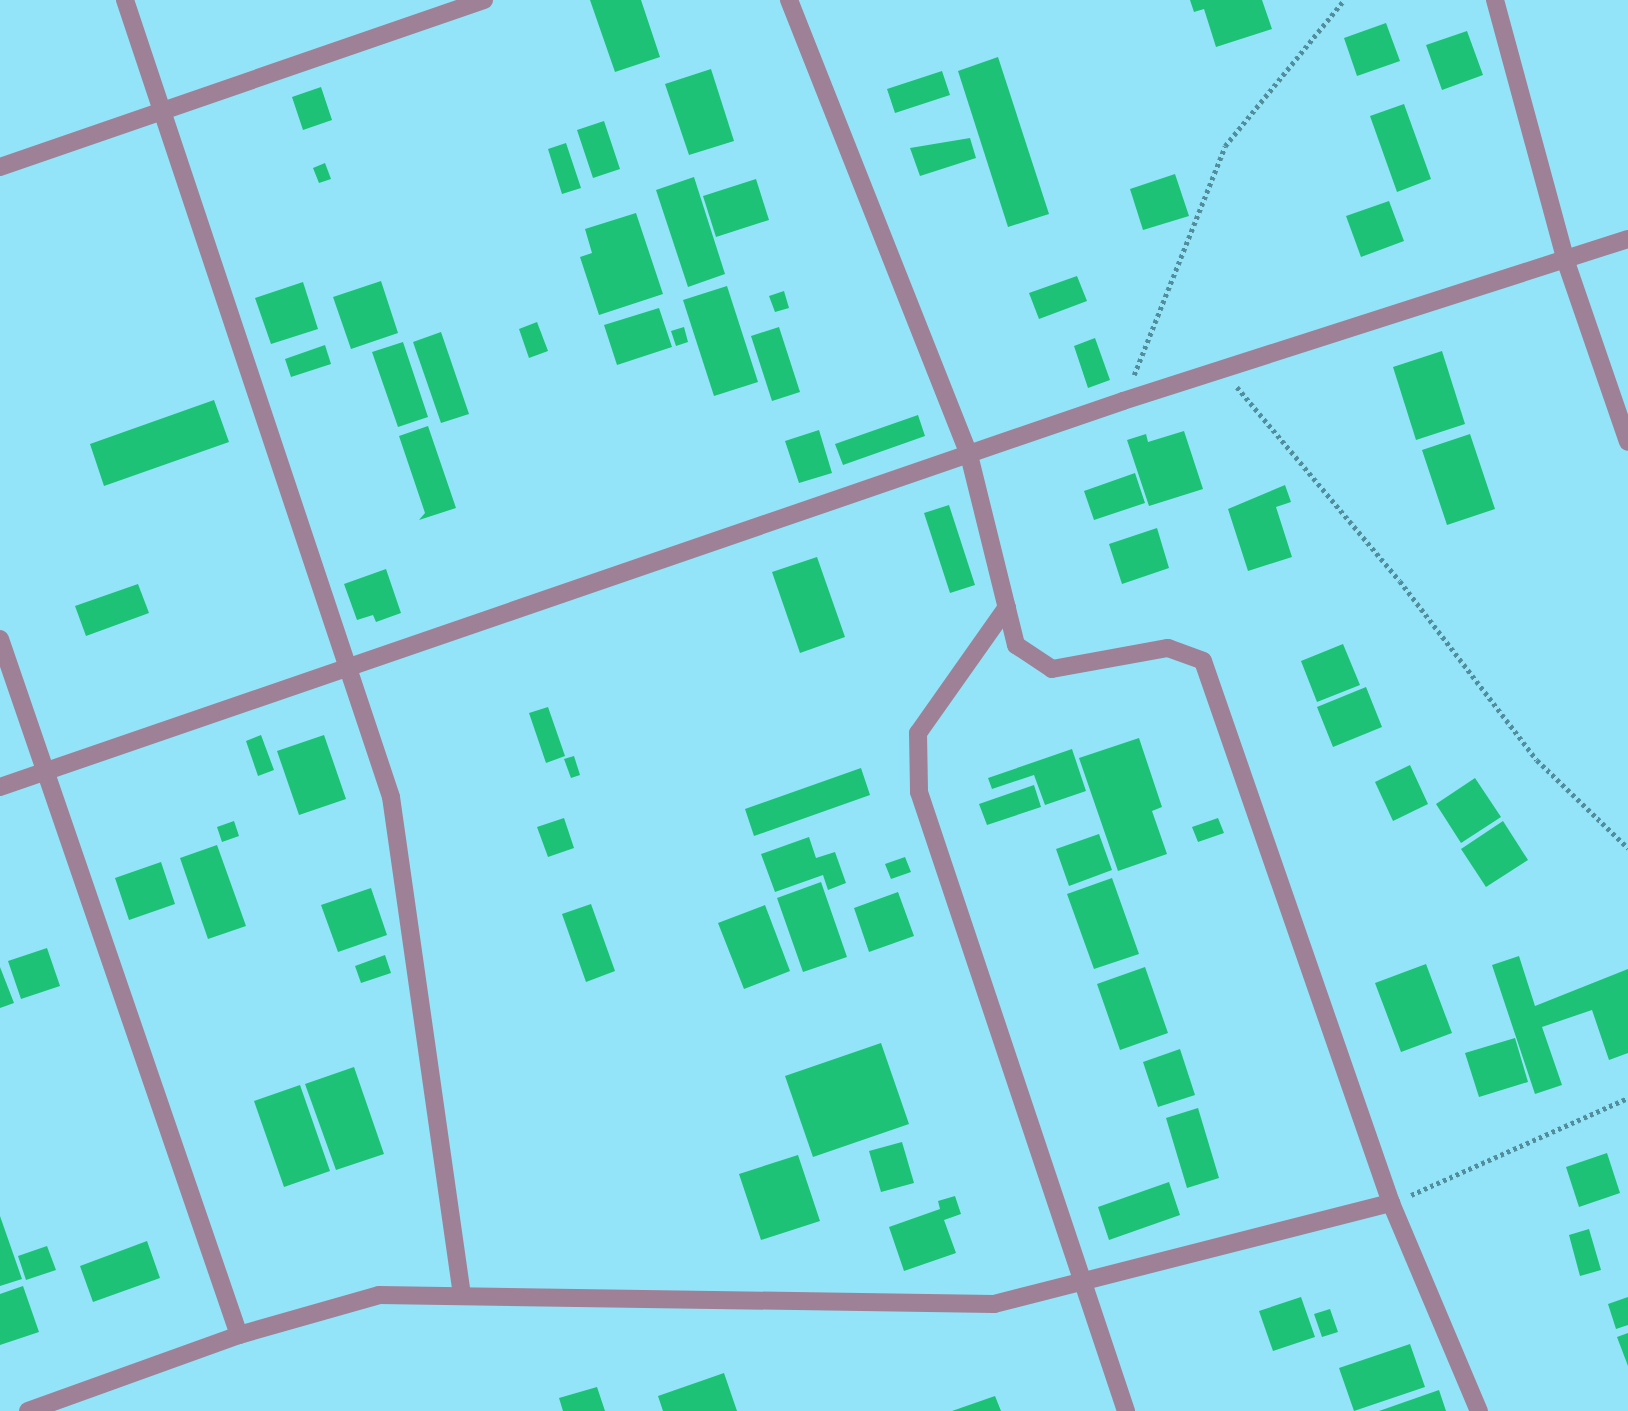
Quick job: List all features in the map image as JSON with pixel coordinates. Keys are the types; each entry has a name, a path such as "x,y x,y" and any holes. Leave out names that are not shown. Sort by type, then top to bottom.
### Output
{"street":[{"path":"125,0 346,670 391,797 462,1295"},
{"path":"0,167 484,0"},
{"path":"789,0 969,454 1016,645 1052,668 1168,649 1203,661 1391,1203 1479,1411"},
{"path":"1495,0 1566,262 1628,442"},
{"path":"0,787 1123,401 1566,262 1628,239"},
{"path":"1007,607 918,733 919,792 1126,1411"},
{"path":"0,639 49,772 239,1335"},
{"path":"28,1411 239,1335 379,1295 994,1304 1391,1203"}],"path":[{"path":"1123,401 1226,146 1344,0"},
{"path":"1222,370 1400,581 1537,760 1628,848"},
{"path":"1391,1203 1628,1098"}],"building":[{"path":"590,0 641,0 660,57 615,72"},
{"path":"1190,0 1262,0 1272,29 1216,47 1204,9 1194,12"},
{"path":"1386,23 1400,61 1357,76 1344,38"},
{"path":"1467,31 1483,75 1442,90 1426,45"},
{"path":"998,57 1049,214 1008,227 958,71"},
{"path":"711,69 734,141 689,155 665,84"},
{"path":"942,71 950,95 895,113 887,89"},
{"path":"321,87 332,120 303,130 292,97"},
{"path":"1404,104 1431,179 1397,192 1370,116"},
{"path":"604,121 620,169 593,178 577,130"},
{"path":"970,138 976,158 920,176 910,148"},
{"path":"566,143 581,188 562,194 548,149"},
{"path":"325,163 331,179 319,183 313,168"},
{"path":"1175,174 1189,216 1143,230 1130,189"},
{"path":"694,177 725,274 688,287 656,190"},
{"path":"756,179 769,220 716,237 703,196"},
{"path":"1389,201 1404,241 1361,257 1346,216"},
{"path":"636,213 663,294 599,315 580,257 592,253 585,229"},
{"path":"1077,276 1087,301 1039,319 1029,293"},
{"path":"381,281 398,333 351,349 333,297"},
{"path":"303,282 318,329 271,344 255,298"},
{"path":"727,286 758,382 714,396 683,300"},
{"path":"784,291 789,308 775,312 769,296"},
{"path":"659,308 672,347 617,365 604,325"},
{"path":"537,322 548,351 529,358 519,329"},
{"path":"684,327 688,342 676,346 671,331"},
{"path":"779,327 800,392 772,401 751,336"},
{"path":"441,332 469,414 441,423 413,342"},
{"path":"1095,338 1110,380 1088,388 1074,346"},
{"path":"403,342 428,417 398,427 372,352"},
{"path":"325,345 331,364 291,377 285,359"},
{"path":"1442,351 1465,424 1416,440 1393,367"},
{"path":"214,400 229,442 104,486 90,444"},
{"path":"918,415 925,436 843,465 835,444"},
{"path":"428,426 456,508 419,520 425,513 399,436"},
{"path":"819,430 832,473 799,483 785,441"},
{"path":"1184,431 1203,489 1149,506 1127,440 1146,434 1148,442"},
{"path":"1470,434 1495,509 1447,525 1422,450"},
{"path":"1135,473 1145,503 1094,520 1084,491"},
{"path":"1285,485 1291,502 1276,507 1292,557 1248,571 1228,509"},
{"path":"949,505 975,585 950,593 924,513"},
{"path":"1157,528 1169,568 1122,584 1109,544"},
{"path":"817,557 845,637 800,653 772,572"},
{"path":"386,569 401,613 376,622 373,615 357,620 344,584"},
{"path":"138,584 149,613 86,636 75,606"},
{"path":"1343,644 1360,685 1317,702 1301,661"},
{"path":"1366,687 1382,727 1333,747 1317,707"},
{"path":"548,707 565,756 546,763 529,713"},
{"path":"261,735 274,770 258,776 246,741"},
{"path":"324,735 346,799 299,815 277,751"},
{"path":"1139,738 1162,807 1152,811 1167,854 1118,871 1079,758"},
{"path":"1072,749 1086,791 1045,805 1034,775 992,789 988,778"},
{"path":"574,756 580,775 571,778 564,759"},
{"path":"1410,765 1428,804 1393,821 1375,782"},
{"path":"861,768 870,795 754,836 745,809"},
{"path":"1475,778 1501,817 1461,843 1436,804"},
{"path":"1034,785 1041,807 987,825 979,804"},
{"path":"564,818 574,848 548,857 537,827"},
{"path":"1218,818 1224,833 1198,842 1192,827"},
{"path":"234,821 239,836 222,842 217,827"},
{"path":"1503,821 1528,860 1486,887 1461,849"},
{"path":"1099,834 1112,870 1069,886 1056,849"},
{"path":"809,837 816,858 835,852 846,883 828,890 823,875 775,892 761,854"},
{"path":"217,845 246,926 208,939 180,858"},
{"path":"905,857 911,872 891,879 885,864"},
{"path":"161,862 175,904 129,920 115,878"},
{"path":"1112,878 1139,954 1094,969 1067,894"},
{"path":"821,882 847,957 803,972 777,898"},
{"path":"371,888 387,935 338,952 321,905"},
{"path":"898,892 914,936 869,952 854,908"},
{"path":"591,904 615,971 586,982 562,914"},
{"path":"765,905 790,971 744,989 718,923"},
{"path":"47,948 60,986 21,999 8,961"},
{"path":"385,955 391,973 361,983 355,966"},
{"path":"1519,956 1535,1006 1628,969 1628,1053 1609,1060 1592,1010 1542,1027 1562,1085 1535,1094 1492,965"},
{"path":"1426,964 1452,1033 1401,1052 1375,983"},
{"path":"0,967 14,1003 0,1008"},
{"path":"1145,967 1168,1033 1120,1050 1097,984"},
{"path":"1515,1038 1528,1082 1479,1097 1465,1053"},
{"path":"881,1043 909,1124 813,1157 785,1076"},
{"path":"1180,1049 1195,1095 1158,1107 1143,1062"},
{"path":"354,1067 384,1154 336,1170 305,1084"},
{"path":"300,1085 330,1171 284,1187 254,1101"},
{"path":"1198,1108 1219,1178 1187,1188 1166,1118"},
{"path":"902,1142 914,1183 881,1192 869,1151"},
{"path":"1607,1153 1620,1193 1579,1207 1566,1167"},
{"path":"798,1155 820,1221 761,1240 739,1174"},
{"path":"1169,1182 1180,1215 1109,1240 1098,1207"},
{"path":"955,1196 961,1214 944,1220 956,1253 904,1271 889,1227 940,1209 938,1201"},
{"path":"0,1216 22,1279 0,1286"},
{"path":"1589,1229 1601,1270 1580,1276 1569,1235"},
{"path":"147,1241 160,1278 93,1302 80,1266"},
{"path":"47,1246 56,1270 26,1280 18,1256"},
{"path":"23,1286 39,1332 0,1345 0,1294"},
{"path":"1301,1297 1315,1337 1273,1351 1259,1311"},
{"path":"1628,1297 1628,1325 1616,1329 1608,1304"},
{"path":"1330,1309 1338,1332 1322,1337 1314,1314"},
{"path":"1628,1333 1628,1366 1617,1337"},
{"path":"1410,1344 1425,1387 1354,1411 1339,1368"},
{"path":"724,1373 737,1411 663,1411 658,1396"},
{"path":"597,1387 605,1411 563,1411 559,1398"},
{"path":"1439,1390 1446,1411 1379,1411"},
{"path":"995,1396 1001,1411 952,1411"}]}
